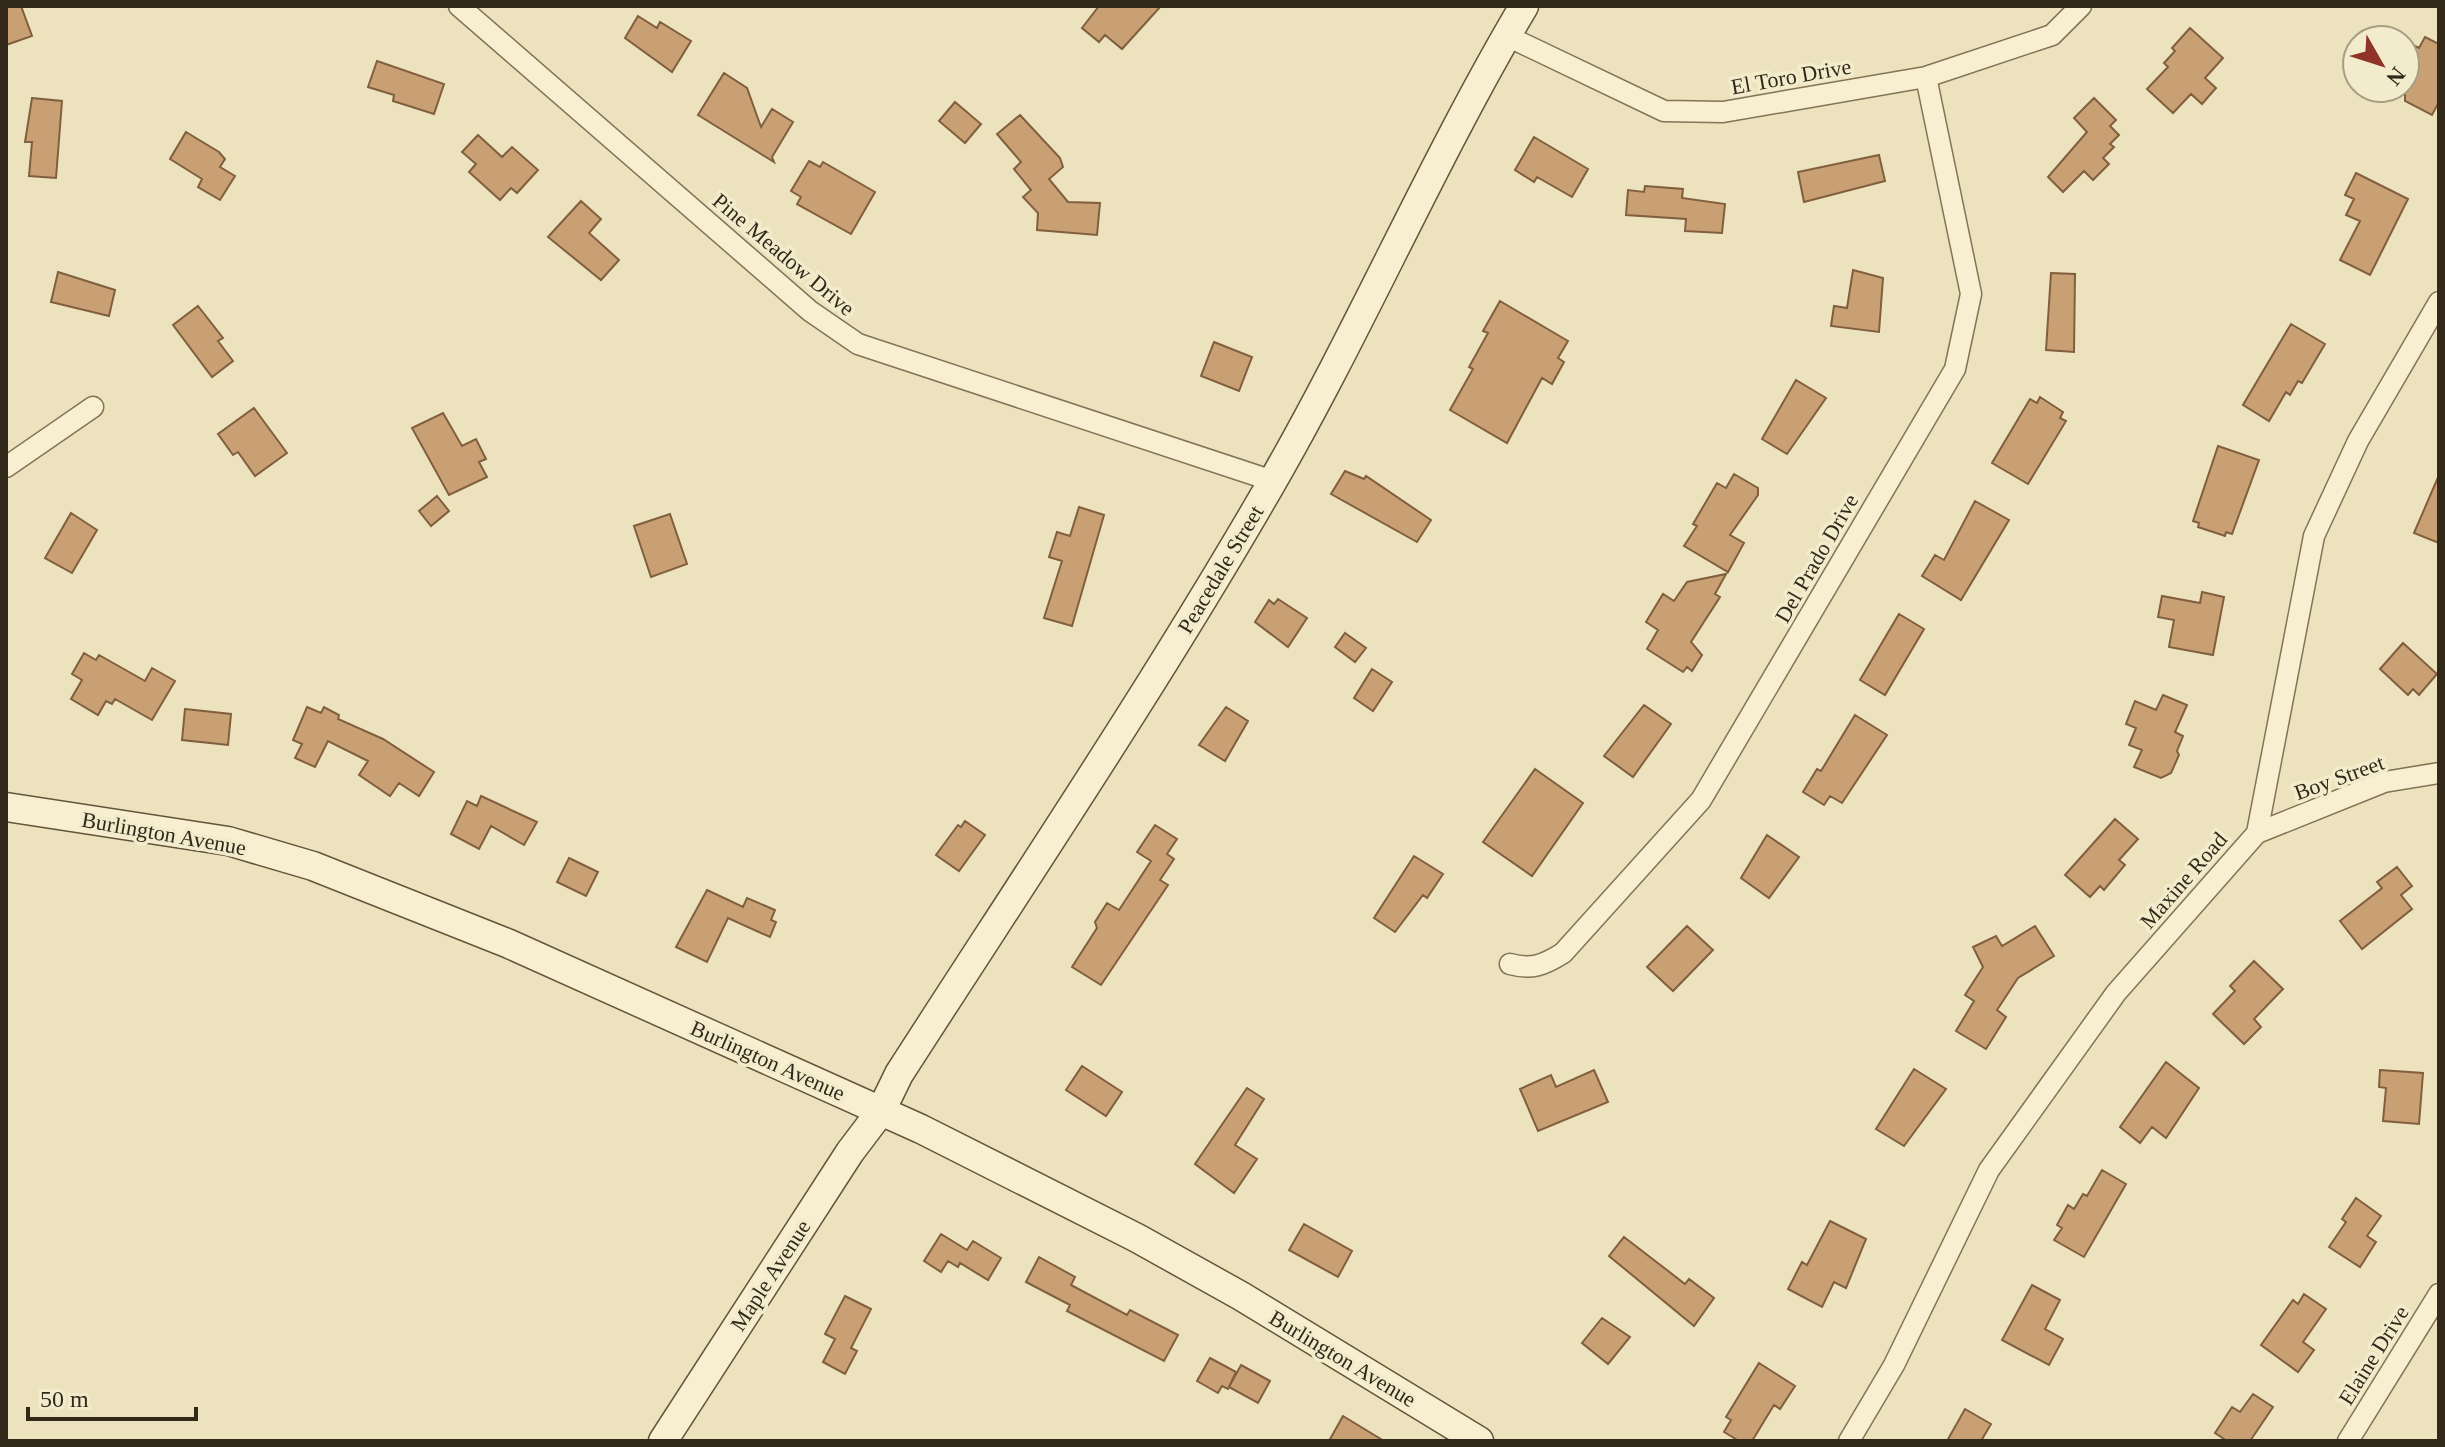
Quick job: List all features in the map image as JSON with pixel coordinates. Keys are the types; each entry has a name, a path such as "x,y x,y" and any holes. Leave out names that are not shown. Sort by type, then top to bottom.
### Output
{"main road":[{"name":"Peacedale Street","path":"881,1111 899,1074 1168,657 1273,481 1524,6"},
{"name":"Burlington Avenue","path":"6,807 228,841 313,866 507,943 881,1111 1137,1238 1241,1296 1462,1437"},
{"name":"Maple Avenue","path":"663,1441 850,1152 881,1111"}],"street":[{"name":"Pine Meadow Drive","path":"459,6 810,311 858,344 1273,481"},
{"name":"El Toro Drive","path":"1507,36 1664,111 1723,112 1926,77 2052,35 2081,6"},
{"name":"Del Prado Drive","path":"1510,964 1527,969 1545,964 1563,953 1701,800 1955,369 1971,294 1926,77"},
{"name":"Maxine Road","path":"1849,1441 1894,1365 1989,1170 2116,993 2257,833 2314,536 2358,441 2439,302"},
{"path":"6,467 93,407"},
{"name":"Boy Street","path":"2257,833 2384,782 2439,773"},
{"name":"Elaine Drive","path":"2348,1441 2439,1294"}],"building":[{"path":"6,6 21,6 32,36 6,45"},
{"path":"1099,6 1161,6 1122,49 1105,35 1099,42 1082,28"},
{"path":"638,16 657,28 660,22 691,41 672,72 625,38"},
{"path":"2190,28 2223,58 2205,78 2216,88 2202,104 2191,94 2173,113 2147,89 2168,67 2164,63 2175,51 2172,48"},
{"path":"2425,37 2439,44 2439,102 2432,115 2411,104 2421,104 2421,44"},
{"path":"377,61 444,84 434,114 393,101 394,95 368,87"},
{"path":"724,73 747,88 761,127 772,109 793,122 772,157 774,162 698,115"},
{"path":"32,98 62,101 56,178 29,176 32,142 25,142"},
{"path":"2094,98 2116,120 2110,126 2119,135 2110,144 2114,147 2103,158 2109,164 2093,180 2084,171 2063,192 2048,177 2087,132 2074,118"},
{"path":"955,102 981,124 965,143 939,121"},
{"path":"1020,115 1060,158 1063,167 1049,179 1068,202 1100,203 1097,235 1037,230 1038,213 1023,197 1031,190 1014,169 1021,162 997,134"},
{"path":"186,132 219,152 225,159 220,167 235,176 220,200 198,187 202,179 170,159"},
{"path":"478,135 502,157 512,147 538,170 517,193 511,188 500,200 469,172 476,164 462,152"},
{"path":"1534,137 1588,169 1572,197 1537,177 1534,182 1515,170"},
{"path":"1879,155 1885,181 1804,202 1798,172"},
{"path":"809,161 820,167 823,162 875,192 851,234 797,204 801,197 791,191"},
{"path":"2356,173 2408,199 2370,275 2340,260 2360,221 2346,215 2354,199 2345,195"},
{"path":"1645,186 1683,189 1682,198 1725,204 1722,233 1685,231 1686,219 1626,215 1628,190 1644,192"},
{"path":"581,201 601,219 589,233 619,260 601,280 548,237"},
{"path":"1853,270 1883,278 1879,332 1831,326 1834,306 1847,308"},
{"path":"58,272 115,290 109,316 51,302"},
{"path":"2051,273 2075,274 2074,352 2046,350"},
{"path":"1500,301 1568,341 1558,358 1564,362 1552,384 1542,378 1507,443 1450,410 1473,369 1469,367 1488,333 1483,331"},
{"path":"198,306 223,338 218,341 233,361 212,377 173,325"},
{"path":"2291,324 2325,344 2302,383 2298,381 2290,395 2286,392 2269,421 2243,405"},
{"path":"1214,342 1252,357 1239,391 1201,376"},
{"path":"1796,380 1826,398 1787,454 1762,439"},
{"path":"2040,397 2063,412 2060,418 2066,421 2028,484 1992,463 2030,399 2037,403"},
{"path":"254,408 287,453 255,476 238,452 233,455 218,434"},
{"path":"443,413 462,446 476,439 486,459 479,462 487,477 449,495 412,428"},
{"path":"2218,446 2259,460 2232,534 2226,532 2225,536 2198,527 2199,523 2193,521"},
{"path":"1345,471 1364,479 1366,476 1431,520 1417,542 1331,494"},
{"path":"1734,474 1758,488 1758,495 1730,535 1744,543 1728,572 1684,546 1717,483 1726,488"},
{"path":"2439,475 2439,543 2414,533"},
{"path":"437,496 449,511 431,526 419,511"},
{"path":"1975,501 2009,520 1961,600 1922,576 1935,555 1944,560"},
{"path":"1079,507 1104,515 1072,626 1044,618 1062,561 1049,557 1057,532 1070,536"},
{"path":"71,513 97,530 72,573 45,558"},
{"path":"670,514 687,564 651,577 634,526"},
{"path":"1726,574 1715,594 1720,597 1691,642 1702,655 1692,671 1687,667 1683,672 1647,649 1658,630 1646,622 1663,594 1674,601 1687,582"},
{"path":"2202,592 2224,597 2213,655 2169,647 2174,620 2158,617 2162,596 2200,603"},
{"path":"1278,599 1307,618 1288,647 1255,622 1269,600 1274,604"},
{"path":"1899,614 1924,629 1885,695 1860,680"},
{"path":"1345,633 1366,648 1355,662 1335,647"},
{"path":"2403,643 2437,674 2419,695 2413,689 2408,695 2380,669"},
{"path":"84,653 96,660 99,655 145,681 152,668 175,681 152,720 115,699 112,704 106,701 98,715 71,699 82,680 72,674"},
{"path":"1372,669 1392,682 1373,711 1354,698"},
{"path":"2163,695 2187,705 2175,732 2183,736 2177,751 2179,755 2171,773 2161,778 2134,767 2142,750 2129,745 2136,728 2126,724 2135,701 2156,710"},
{"path":"1644,705 1671,724 1633,777 1604,756"},
{"path":"307,707 321,713 324,707 339,715 338,719 383,739 434,772 419,796 399,783 390,796 359,775 368,761 328,741 315,767 295,758 302,744 293,740"},
{"path":"1226,707 1248,721 1225,761 1199,745"},
{"path":"185,709 231,714 228,745 182,740"},
{"path":"1855,715 1887,735 1842,803 1830,796 1824,805 1803,792 1817,769 1821,771"},
{"path":"1535,769 1583,803 1532,876 1483,842"},
{"path":"481,796 537,822 524,845 491,826 479,849 451,834 467,801 477,806"},
{"path":"2115,819 2138,839 2119,860 2125,865 2104,890 2100,886 2090,897 2065,875"},
{"path":"965,821 985,835 959,871 936,855 958,825 961,827"},
{"path":"1155,825 1177,839 1167,854 1174,859 1160,880 1168,885 1101,985 1072,967 1097,928 1095,922 1107,903 1119,910 1151,861 1137,852"},
{"path":"1767,835 1799,857 1769,898 1741,878"},
{"path":"1414,856 1443,874 1427,898 1423,895 1395,932 1374,918"},
{"path":"569,858 598,872 586,896 557,882"},
{"path":"2397,867 2412,886 2401,895 2412,909 2362,949 2340,921 2382,888 2377,882"},
{"path":"707,890 743,907 747,898 775,910 771,920 776,922 770,937 728,918 707,962 676,947"},
{"path":"1687,926 1713,950 1673,991 1647,967"},
{"path":"2035,926 2054,956 2018,978 1997,1010 2006,1017 1986,1049 1956,1031 1974,1001 1965,995 1983,967 1973,947 1996,936 2002,946"},
{"path":"2254,961 2283,989 2254,1019 2261,1027 2244,1044 2213,1014 2235,991 2230,986"},
{"path":"2166,1062 2199,1088 2166,1138 2152,1127 2140,1143 2120,1127"},
{"path":"1082,1066 1122,1092 1106,1116 1066,1090"},
{"path":"1914,1069 1946,1089 1904,1146 1876,1129"},
{"path":"1594,1070 1608,1102 1538,1131 1520,1089 1551,1075 1556,1087"},
{"path":"2380,1070 2423,1073 2419,1124 2383,1121 2386,1088 2379,1087"},
{"path":"1247,1088 1264,1099 1235,1145 1257,1159 1234,1193 1195,1164"},
{"path":"2102,1170 2126,1184 2084,1257 2054,1240 2062,1228 2057,1225 2068,1205 2074,1209 2083,1194 2087,1196"},
{"path":"2356,1198 2381,1216 2367,1236 2376,1242 2360,1267 2329,1247 2346,1222 2342,1219"},
{"path":"1830,1221 1866,1239 1846,1288 1834,1282 1822,1307 1788,1289 1802,1262 1807,1265"},
{"path":"1304,1224 1352,1251 1338,1277 1289,1250"},
{"path":"941,1234 967,1250 973,1241 1001,1258 988,1280 960,1263 958,1267 948,1261 941,1272 924,1261"},
{"path":"1624,1237 1685,1284 1689,1279 1714,1298 1694,1326 1609,1256"},
{"path":"1039,1257 1075,1277 1071,1285 1127,1315 1130,1310 1178,1335 1164,1361 1067,1311 1070,1305 1026,1282"},
{"path":"2032,1285 2060,1300 2045,1329 2063,1339 2049,1365 2002,1340"},
{"path":"2304,1294 2326,1309 2303,1342 2314,1350 2298,1372 2261,1345 2293,1300 2298,1304"},
{"path":"845,1296 871,1309 851,1348 857,1351 845,1374 823,1362 835,1339 825,1334"},
{"path":"1602,1318 1630,1337 1608,1364 1582,1343"},
{"path":"1210,1358 1236,1372 1228,1389 1222,1386 1218,1393 1197,1381"},
{"path":"1759,1363 1795,1386 1780,1409 1774,1405 1752,1441 1739,1441 1724,1432 1731,1420 1726,1417"},
{"path":"1241,1365 1270,1381 1258,1403 1229,1387"},
{"path":"2253,1394 2273,1407 2250,1441 2227,1441 2215,1433 2232,1407 2240,1412"},
{"path":"1965,1409 1991,1424 1981,1441 1947,1441"},
{"path":"1343,1416 1384,1441 1329,1441"}]}
